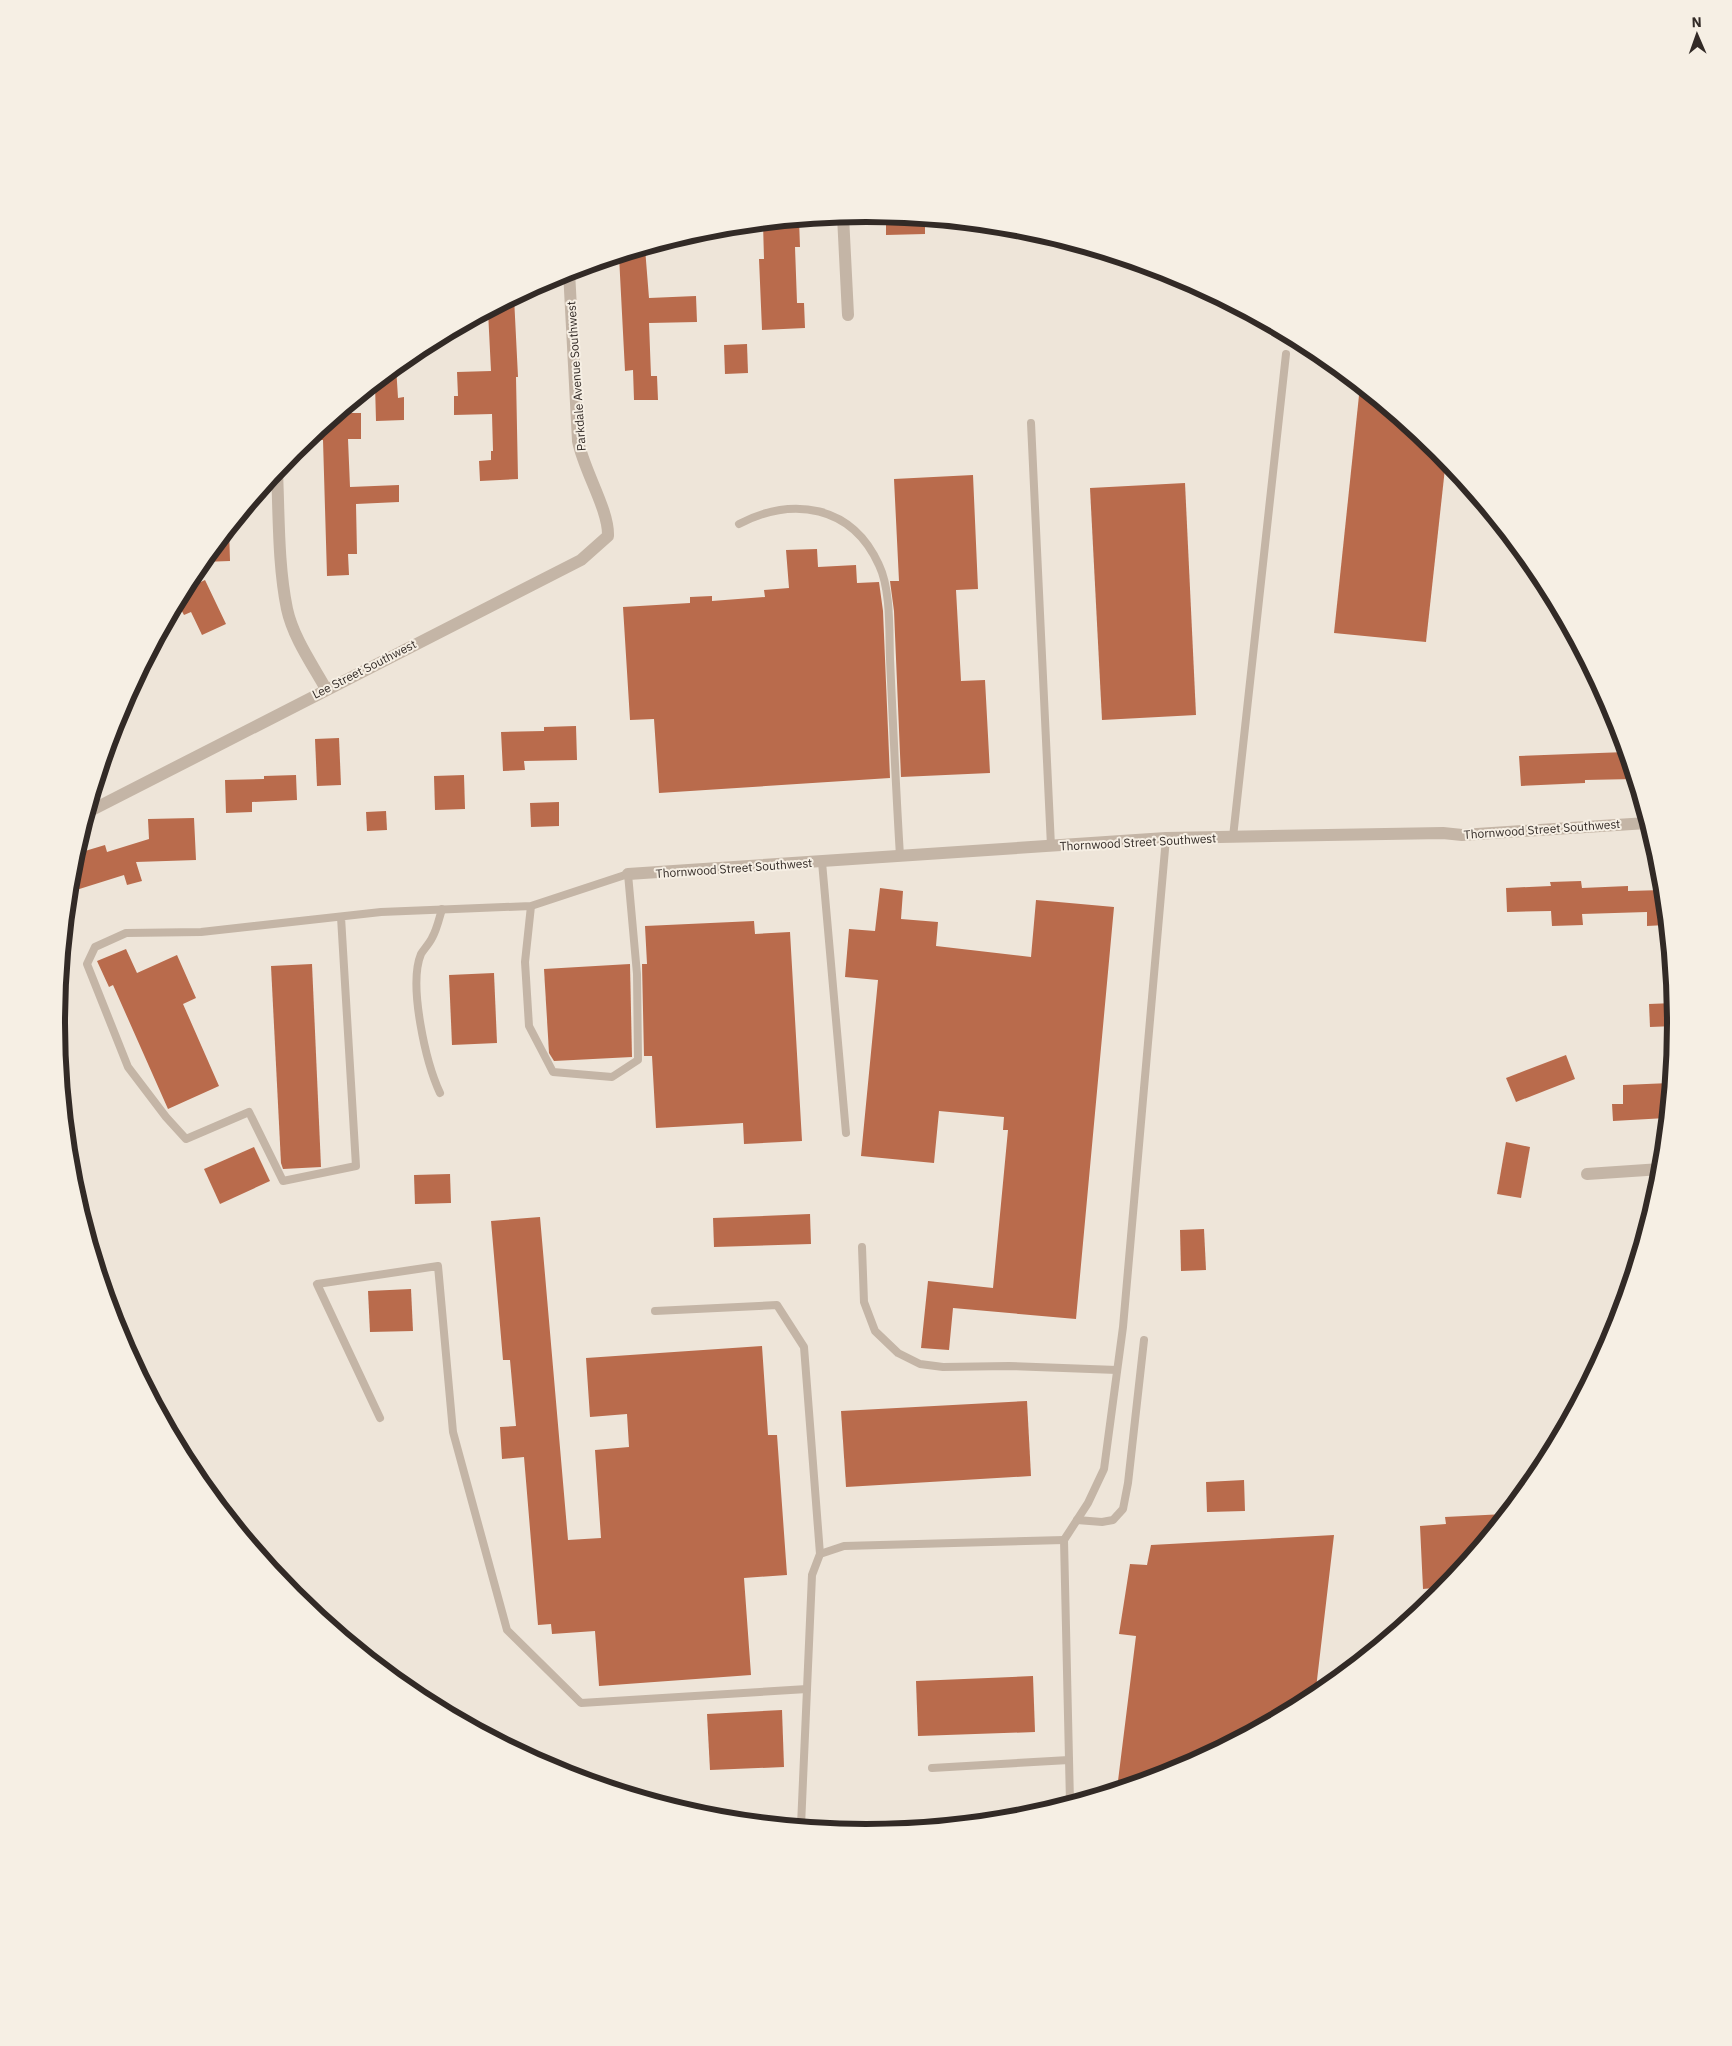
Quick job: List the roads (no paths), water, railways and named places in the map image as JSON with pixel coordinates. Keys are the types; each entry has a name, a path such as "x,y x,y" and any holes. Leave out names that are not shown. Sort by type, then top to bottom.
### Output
{"street":[{"path":"843,223 848,315"},
{"name":"Parkdale Avenue Southwest","path":"569,279 578,441 582,459 608,525 608,536"},
{"path":"278,481 287,610 298,639 326,689"},
{"name":"Lee Street Southwest","path":"94,808 581,560 608,536"},
{"name":"Thornwood Street Southwest","path":"628,874 1166,838 1443,833 1462,835 1642,823"},
{"path":"1587,1174 1653,1170"}],"lane":[{"path":"1233,837 1286,354"},
{"path":"1031,423 1051,846"},
{"path":"738,524 756,515 789,507 835,516 851,527 865,542 879,564 885,582 889,630 900,856"},
{"path":"1070,1798 1064,1540 1088,1503 1104,1469 1122,1327 1166,838"},
{"path":"822,862 846,1133"},
{"path":"341,917 356,1166 283,1181 249,1112 186,1139 166,1117 128,1067 86,964 94,947 126,933 201,932 381,912 531,906 628,874 637,974 638,1060 612,1077 553,1072 529,1026 525,962 531,906"},
{"path":"440,1093 434,1080 422,1035 417,982 421,955 434,933 442,909"},
{"path":"862,1247 864,1302 875,1331 898,1353 920,1364 943,1368 1009,1366 1117,1370"},
{"path":"380,1418 317,1284 438,1266 453,1432 507,1630 581,1703 807,1689"},
{"path":"654,1311 777,1305 804,1347 820,1554 812,1575 801,1821"},
{"path":"1077,1520 1102,1522 1113,1520 1122,1509 1128,1483 1144,1340"},
{"path":"820,1554 844,1546 1064,1540"},
{"path":"932,1768 1069,1760"}]}
